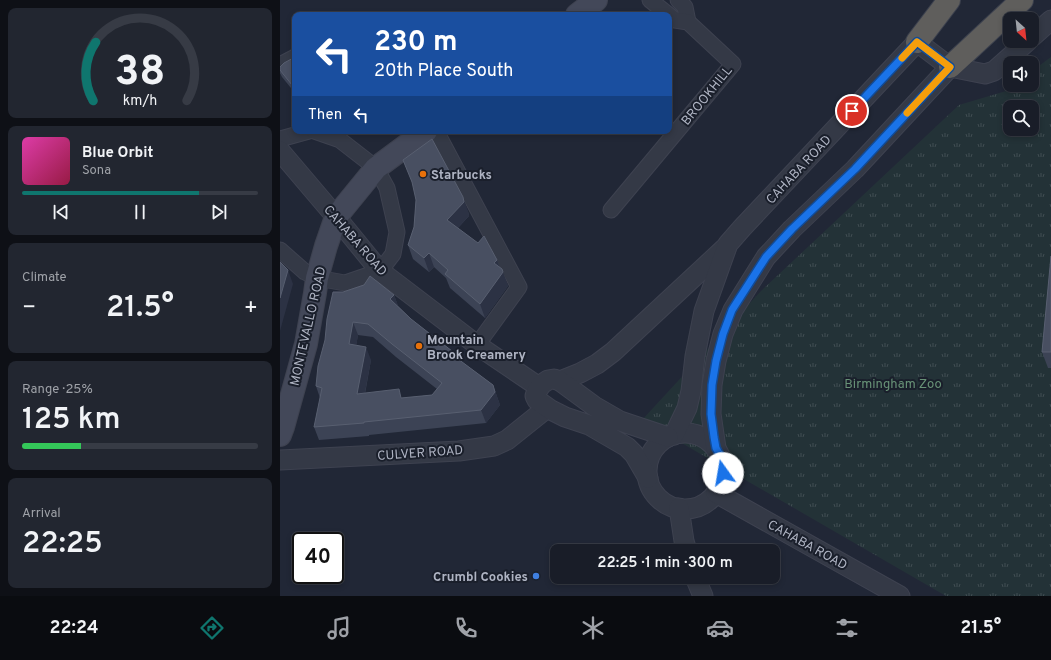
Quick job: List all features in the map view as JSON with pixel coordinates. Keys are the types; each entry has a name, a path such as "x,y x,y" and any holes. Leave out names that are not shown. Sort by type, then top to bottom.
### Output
{"highway":[{"path":"917,42 941,0"},
{"path":"917,42 949,0"},
{"path":"950,67 1022,0"}],"main road":[{"path":"581,12 596,0"},
{"path":"336,217 376,168 423,134"},
{"name":"MONTEVALLO ROAD","path":"280,435 306,344 316,293 317,278 336,217"}],"street":[{"name":"BROOKHILL","path":"650,0 665,12"},
{"name":"BROOKHILL","path":"678,0 685,7 688,22"},
{"name":"BROOKHILL","path":"611,210 733,64 688,22 675,20 672,18"},
{"path":"1039,31 1051,20"},
{"path":"917,42 950,67 985,74 994,71 1020,48"},
{"name":"CAHABA ROAD","path":"280,151 380,271 477,345 539,387 548,380 554,379 560,381 580,373 597,364 613,352 728,244 917,42"},
{"path":"280,65 292,59"},
{"path":"539,387 535,396 537,400 547,408 565,417 588,425 627,447 634,454 651,486 662,501 678,508 688,508 697,507 712,498 722,482 723,473 721,460 716,448 711,414 712,385 723,334 732,310 766,257 792,229 855,169 950,67"},
{"path":"280,139 298,134"},
{"path":"280,250 306,272 317,278 346,283 380,271 393,254 397,232 387,188 376,168 340,140 323,134"},
{"path":"429,134 519,287 477,345"},
{"name":"CAHABA ROAD","path":"648,478 649,460 653,451 659,444 671,436 687,408 702,318 728,244"},
{"path":"560,381 594,406 620,421 671,436 683,433 701,436 716,448"},
{"name":"CULVER ROAD","path":"280,460 458,450 494,446 507,440 547,408"},
{"name":"CAHABA ROAD","path":"716,493 900,596"},
{"path":"678,508 685,544"},
{"path":"698,584 703,596"}],"green space":[{"name":"Birmingham Zoo","path":"1051,57 1051,596 946,596 642,420 761,291 959,105 1003,92 1039,92 1039,66"}],"building":[{"path":"292,59 292,85 280,70 280,67"},
{"path":"432,139 463,197 464,202 447,220 478,243 484,236 497,260 494,263 502,269 503,272 480,304 445,274 448,270 429,253 424,258 408,245 414,227 416,200 412,182 403,160"},
{"path":"1051,256 1051,352 1042,352"},
{"path":"280,262 288,270 280,298"},
{"path":"370,276 394,295 390,299 411,319 452,351 450,353 493,385 495,392 481,410 314,427 322,388 316,386 318,366 325,340 327,319 333,292 343,292 364,285","holes":["353,322 368,324 442,383 432,395 401,398 399,389 357,394 366,347 349,344"]}],"slow traffic":[{"path":"902,58 917,42 950,67 907,113"}],"place":[{"name":"Starbucks","path":"423,174"},
{"name":"Mountain Brook Creamery","path":"419,346"},
{"name":"Crumbl Cookies","path":"536,576"}],"route":[{"path":"723,473 723,464 716,448 711,414 712,385 723,334 732,310 766,257 792,229 855,169 950,67 917,42 852,111"}]}
